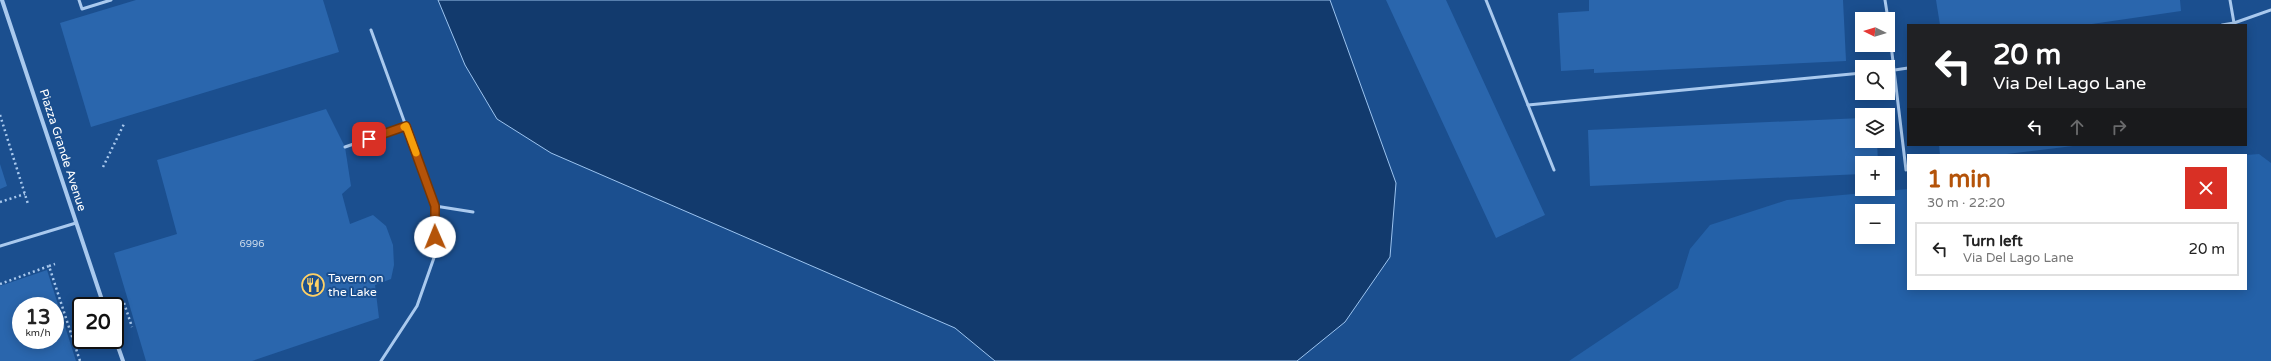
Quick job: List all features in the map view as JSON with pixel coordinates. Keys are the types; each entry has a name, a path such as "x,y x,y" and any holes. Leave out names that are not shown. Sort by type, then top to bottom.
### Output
{"street":[{"name":"Piazza Grande Avenue","path":"2,0 101,297"},
{"path":"119,349 123,361"}],"lane":[{"path":"79,0 82,9 111,0"},
{"path":"1486,0 1554,170"},
{"path":"1885,0 1887,12"},
{"path":"2230,0 2234,23"},
{"path":"2228,24 2271,10"},
{"path":"371,30 435,206 436,252 417,306 381,361"},
{"path":"1906,170 1895,70 1907,68"},
{"path":"1528,105 1855,74"},
{"path":"345,147 406,126"},
{"path":"435,206 473,212"},
{"path":"0,246 76,223"}],"path":[{"path":"0,115 28,204"},
{"path":"103,167 124,124"},
{"path":"0,202 25,194"},
{"path":"0,284 54,264"},
{"path":"49,266 80,361"}],"shaded area":[{"path":"438,0 1330,0 1396,183 1390,257 1345,322 1297,361 995,361 955,328 551,153 497,119 465,65"},
{"path":"2259,154 2271,163 2271,361 1569,361 1678,288 1690,249 1710,225 1787,200 1855,194 1855,196 1895,196 1895,190 1907,189 1907,290 2247,290 2247,155"}],"building":[{"path":"136,0 323,0 339,52 91,127 60,23"},
{"path":"1386,0 1446,0 1545,215 1496,238"},
{"path":"1589,0 1843,0 1846,61 1594,73 1594,69 1561,71 1558,13 1589,11"},
{"path":"1936,0 2180,0 2181,11 2092,24 1940,24"},
{"path":"326,109 345,147 351,186 342,194 350,224 373,215 386,226 393,245 394,265 391,279 375,285 379,318 252,361 146,361 114,253 177,234 157,160"},
{"path":"1855,118 1855,148 1877,148 1878,156 1855,156 1855,174 1590,186 1588,130"},
{"path":"1939,146 2073,146 2006,154 1940,154"},
{"path":"0,164 7,186 0,189"},
{"path":"47,270 56,297 12,297 12,349 64,349 64,323 76,361 0,361 0,286"}],"slow traffic":[{"path":"404,127 406,126 416,153"}],"place":[{"name":"Tavern on the Lake","path":"313,285"}],"route":[{"path":"369,139 406,126 435,206 435,237"}]}
